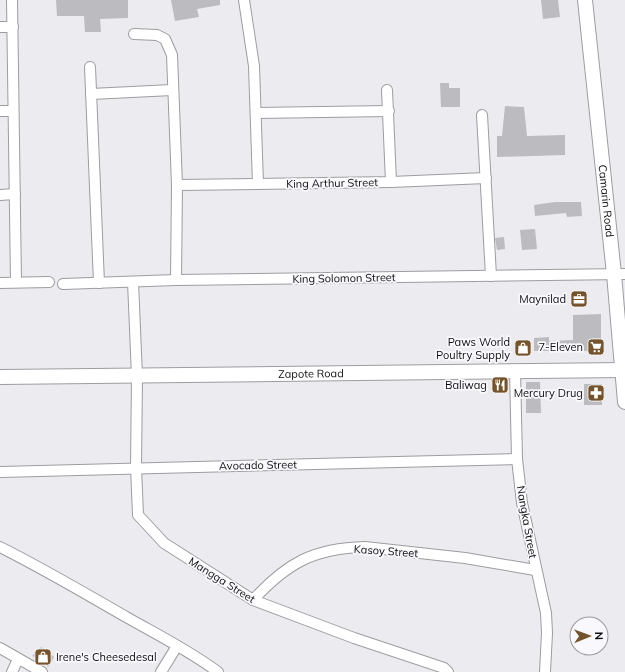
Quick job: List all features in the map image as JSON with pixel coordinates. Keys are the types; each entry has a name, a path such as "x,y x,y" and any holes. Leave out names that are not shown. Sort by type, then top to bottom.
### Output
{"main road":[{"name":"Camarin Road","path":"584,0 620,274 625,402"},
{"name":"Zapote Road","path":"0,377 624,370"}],"street":[{"path":"12,0 16,282"},
{"path":"244,0 254,66 258,184"},
{"path":"0,27 13,27"},
{"path":"134,34 157,35 165,40 172,55 172,90 177,185 176,280"},
{"path":"90,67 99,283"},
{"path":"91,94 172,90"},
{"path":"387,90 391,182"},
{"path":"0,111 13,111"},
{"path":"256,113 389,111"},
{"path":"482,115 491,276"},
{"name":"King Arthur Street","path":"177,185 391,182 486,178"},
{"path":"0,195 15,194"},
{"name":"King Solomon Street","path":"63,284 176,280 620,274"},
{"path":"0,283 49,282"},
{"name":"Mangga Street","path":"133,282 137,376 136,467 138,515 164,543 253,600 354,638 444,668 448,672"},
{"name":"Nangka Street","path":"516,371 517,459 522,503 546,613 547,633 545,672"},
{"name":"Avocado Street","path":"0,472 136,467 517,459"},
{"path":"0,547 26,560 178,646 218,672"},
{"name":"Kasoy Street","path":"253,600 280,573 293,564 314,555 350,548 366,547 465,558 536,570"},
{"path":"161,672 178,646"},
{"path":"0,648 42,672"},
{"path":"12,672 18,659"}],"building":[{"path":"56,0 128,0 128,18 100,19 101,32 85,32 84,16 57,16"},
{"path":"171,0 220,0 220,5 197,9 199,17 175,21"},
{"path":"541,0 558,0 560,17 543,19"},
{"path":"440,83 449,83 449,88 460,88 460,107 441,107"},
{"path":"505,106 524,107 527,136 565,135 565,155 497,157 497,136 502,136"},
{"path":"555,202 581,202 582,216 567,217 566,213 535,216 534,205"},
{"path":"535,229 537,249 522,250 520,230"},
{"path":"504,237 505,249 497,250 495,238"},
{"path":"601,314 601,351 534,351 534,338 549,337 549,341 573,340 573,315"},
{"path":"526,382 540,382 541,413 526,413"},
{"path":"584,384 602,384 602,405 584,405"},
{"name":"Irene's Cheesedesal","path":"41,647 54,657 48,667 40,659 32,656"}],"place":[{"name":"Maynilad","path":"579,299"},
{"name":"7-Eleven","path":"596,347"},
{"name":"Paws World Poultry Supply","path":"523,348"},
{"name":"Baliwag","path":"500,385"},
{"name":"Mercury Drug","path":"596,393"},
{"name":"Irene's Cheesedesal","path":"43,657"}]}
